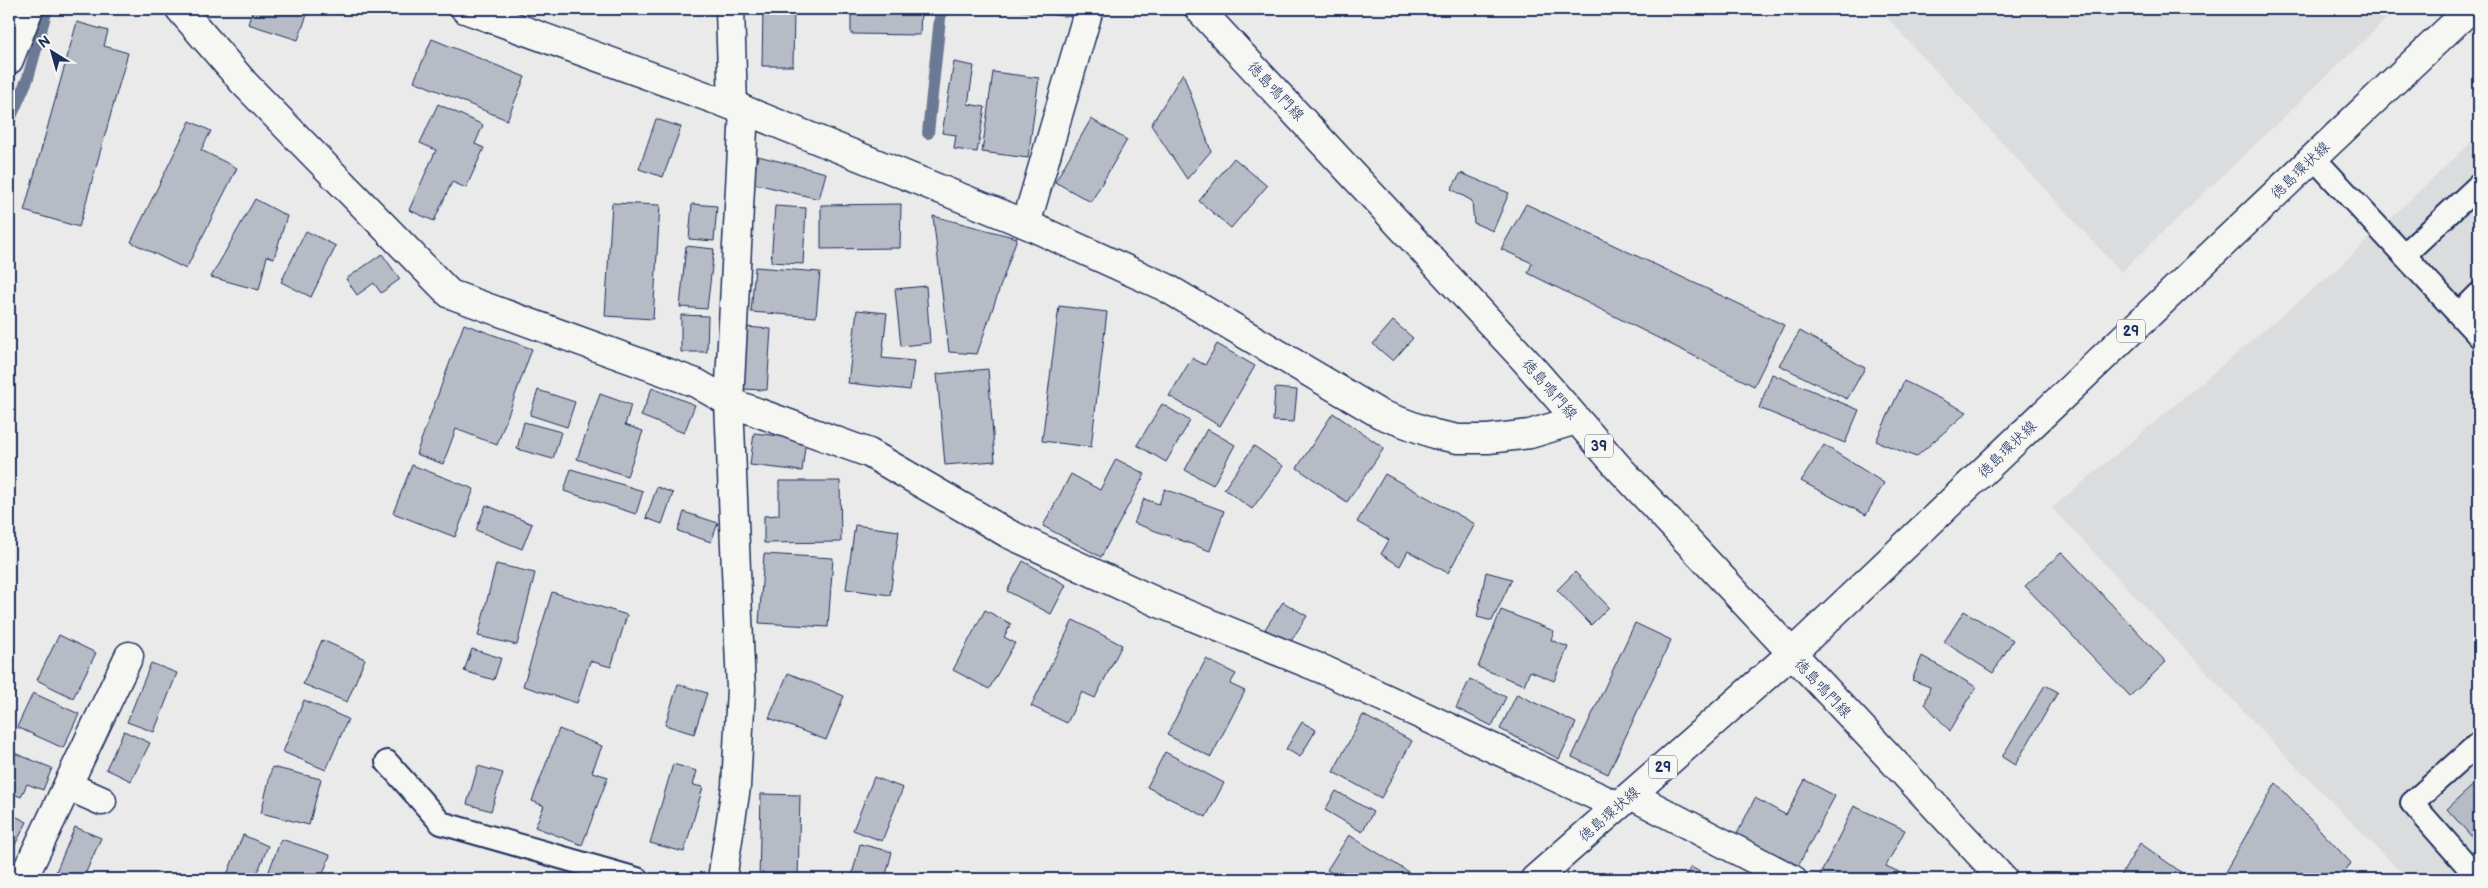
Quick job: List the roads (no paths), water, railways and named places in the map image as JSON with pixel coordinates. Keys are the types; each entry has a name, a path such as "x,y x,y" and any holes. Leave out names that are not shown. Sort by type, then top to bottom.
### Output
{"street":[{"path":"9,60 29,9"},
{"path":"180,9 244,83 450,294 696,382 729,402 869,453 1018,538 1159,604 1322,669 1625,800 1792,879"},
{"path":"464,9 738,108 1026,224 1165,287 1380,414 1434,434 1458,439 1488,439 1530,434 1576,420"},
{"path":"722,879 736,787 741,689 729,402 738,108 730,9"},
{"path":"1026,224 1089,9"},
{"name":"徳島鳴門線","path":"1199,9 1524,359 1576,420 1791,654 2003,879"},
{"name":"徳島環状線","path":"1535,879 1791,654 2470,9"},
{"path":"23,879 129,656"},
{"path":"68,786 102,801"}],"lane":[{"path":"2324,169 2479,336"},
{"path":"2404,255 2479,185"},
{"path":"2459,314 2479,294"},
{"path":"2479,743 2412,803 2479,879"},
{"path":"387,762 441,823 637,879"}],"waterway":[{"path":"9,121 28,78 47,9"},
{"path":"928,133 941,9"}]}
